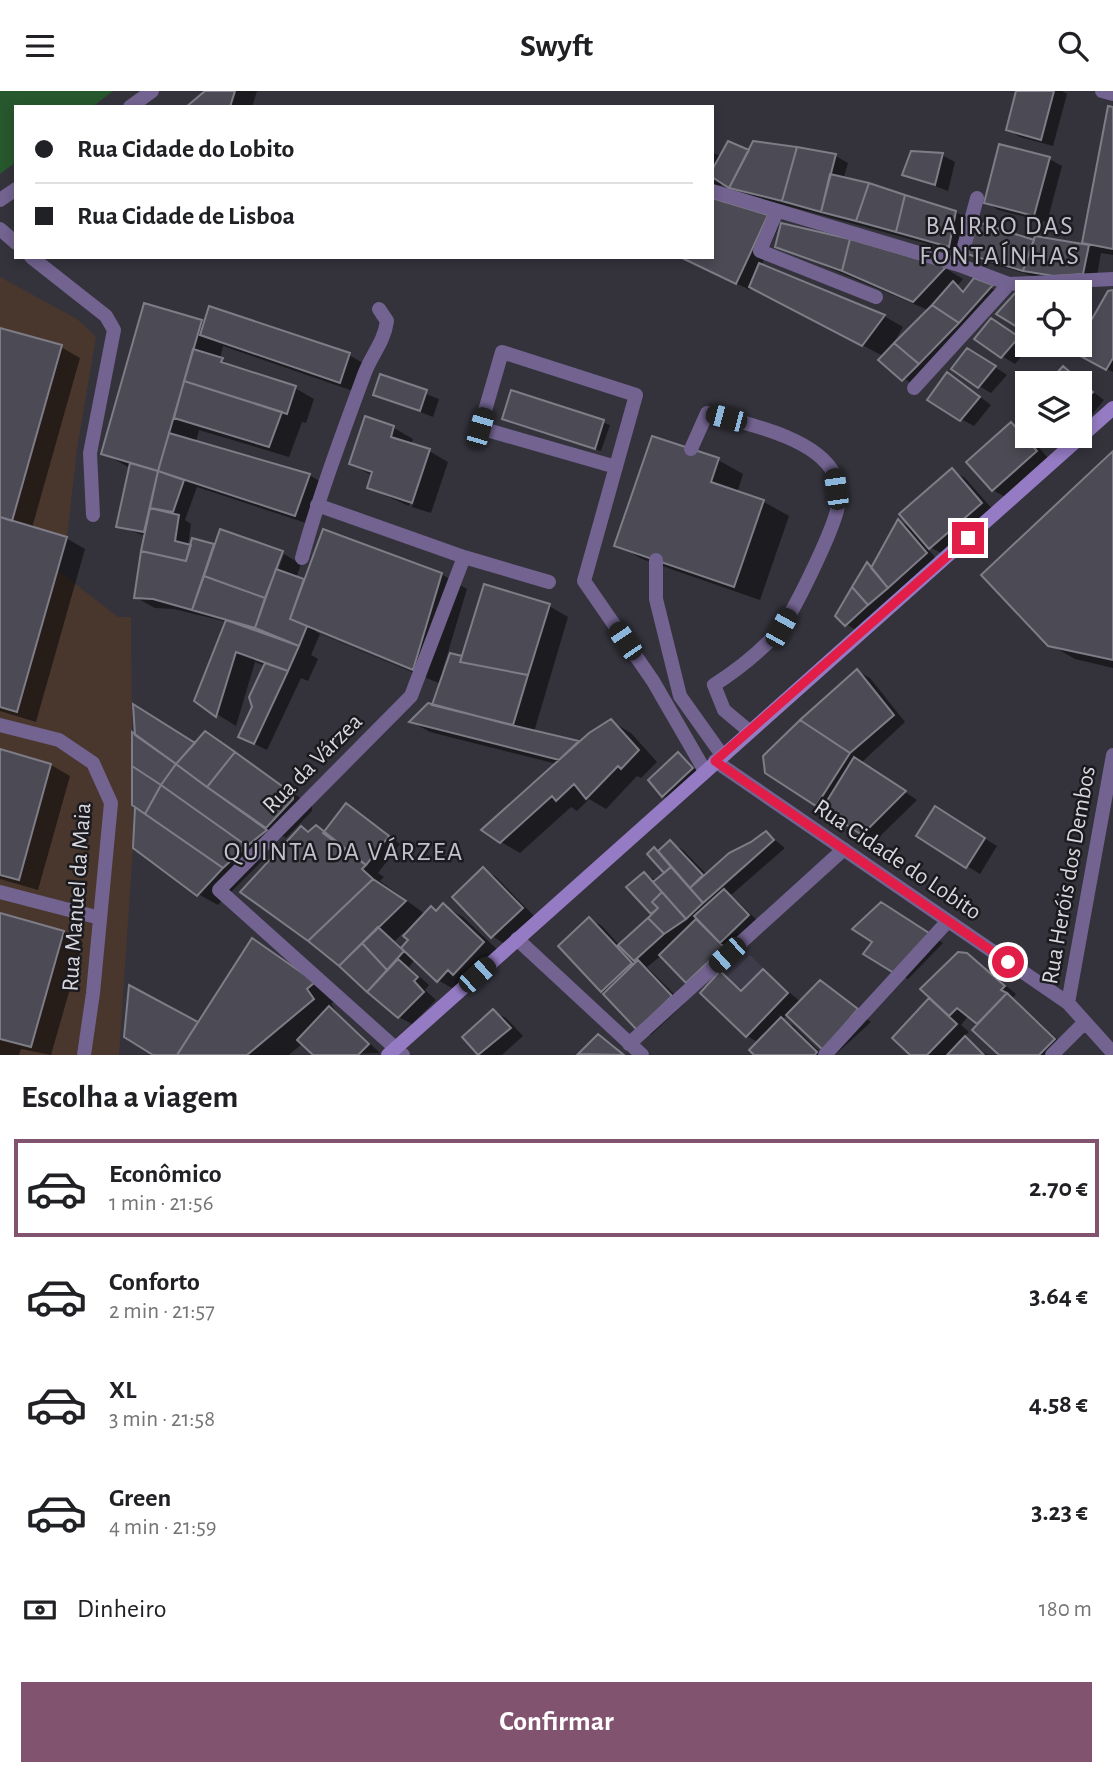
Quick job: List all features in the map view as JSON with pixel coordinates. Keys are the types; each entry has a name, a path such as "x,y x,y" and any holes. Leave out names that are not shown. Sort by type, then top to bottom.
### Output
{"street":[{"path":"133,105 152,91"},
{"path":"1102,91 1113,94"},
{"path":"714,192 959,265 1009,284 1113,279"},
{"path":"959,265 977,198"},
{"path":"777,211 760,251 876,297"},
{"path":"0,229 14,241"},
{"path":"34,259 106,316 114,330 90,453 93,515"},
{"path":"914,388 1009,284"},
{"path":"302,558 317,505 366,367 381,346 386,331 387,321 379,309"},
{"path":"615,467 480,428 502,352 636,395 584,581 653,681 714,762"},
{"path":"396,1053 517,939 1113,408"},
{"path":"691,449 707,413 763,428 810,449 834,474 838,505 810,576 781,628 746,665 714,685 724,710 749,731"},
{"path":"317,505 464,557 549,582"},
{"name":"Rua da Várzea","path":"396,1053 219,890 411,696 464,557"},
{"path":"656,560 656,599 680,696 714,762"},
{"name":"Rua Manuel da Maia","path":"0,725 59,740 93,763 111,803 84,1055"},
{"name":"Rua Heróis dos Dembos","path":"1068,1003 1113,755"},
{"name":"Rua Cidade do Lobito","path":"714,762 1068,1003 1113,1053"},
{"path":"629,1044 844,849"},
{"path":"0,893 100,918"},
{"path":"825,1055 948,921"},
{"path":"517,939 642,1055"},
{"path":"1052,1055 1085,1022"}],"shaded area":[{"path":"0,277 77,319 96,337 77,449 67,537 57,570 118,617 131,617 133,848 119,1055 0,1055"},
{"path":"750,955 788,993 746,1037 705,998"}],"green space":[{"path":"0,91 113,91 95,105 14,105 14,164 0,174"}],"building":[{"path":"205,91 235,91 231,105 188,105"},
{"path":"1016,91 1054,91 1041,140 1006,130"},
{"path":"1108,106 1113,107 1113,249 1082,243"},
{"path":"728,141 749,150 729,188 714,178 714,166"},
{"path":"753,141 797,147 782,201 729,188"},
{"path":"999,144 1050,157 1034,216 984,203"},
{"path":"797,147 836,154 821,212 782,201"},
{"path":"911,151 943,153 935,185 902,175"},
{"path":"830,174 869,183 856,221 821,212"},
{"path":"869,183 905,195 896,232 856,221"},
{"path":"905,195 956,211 949,247 896,232"},
{"path":"714,199 768,215 736,284 684,259 714,259"},
{"path":"978,222 1034,240 1023,271 967,254"},
{"path":"781,223 850,239 842,271 775,247"},
{"path":"1035,236 1089,245 1083,274 1054,276 1023,271"},
{"path":"850,239 946,267 913,302 842,271"},
{"path":"759,263 885,315 862,346 749,287"},
{"path":"974,278 993,285 959,323 932,305 953,281 963,292"},
{"path":"1113,290 1113,358 1106,370 1082,357 1092,357 1092,319 1108,291"},
{"path":"1015,293 1015,326 996,314"},
{"path":"144,303 202,320 158,471 101,454"},
{"path":"932,305 959,323 919,364 894,343"},
{"path":"209,306 350,353 340,383 200,335"},
{"path":"991,318 1015,334 1015,342 1001,358 974,339"},
{"path":"0,328 62,345 12,521 0,517"},
{"path":"894,343 919,364 902,381 878,360"},
{"path":"967,348 996,366 978,388 951,369"},
{"path":"193,349 223,358 221,362 296,386 287,414 184,381"},
{"path":"947,372 980,397 960,421 927,400"},
{"path":"380,374 427,390 420,411 373,395"},
{"path":"184,381 282,412 269,447 174,418"},
{"path":"511,390 604,420 595,449 502,419"},
{"path":"365,416 394,426 391,437 430,449 412,503 367,488 372,472 349,464"},
{"path":"1011,422 1015,426 1015,448 1034,448 1037,451 992,491 966,462"},
{"path":"169,433 310,474 295,516 158,471"},
{"path":"652,436 719,458 711,482 764,500 734,587 614,546"},
{"path":"1113,451 1113,660 1048,646 981,575"},
{"path":"130,463 158,471 144,532 116,527"},
{"path":"952,468 982,503 929,549 899,514"},
{"path":"158,471 184,480 173,512 150,508"},
{"path":"150,508 179,515 175,541 191,545 186,561 141,551"},
{"path":"0,517 67,537 17,712 0,707"},
{"path":"898,519 927,553 888,588 871,568"},
{"path":"220,529 283,551 265,598 204,576"},
{"path":"323,529 442,573 413,670 290,619"},
{"path":"192,538 214,544 192,610 153,599 134,598 141,551 186,561"},
{"path":"867,562 888,588 868,605 852,587"},
{"path":"276,569 304,579 290,619 307,626 299,646 255,628"},
{"path":"204,576 265,598 255,628 192,610"},
{"path":"484,584 550,604 528,675 460,662"},
{"path":"852,587 868,605 845,626 835,616"},
{"path":"226,620 299,646 288,671 236,652 216,717 194,701"},
{"path":"450,653 462,656 460,662 528,675 513,725 432,705"},
{"path":"265,663 288,671 254,744 238,737 252,707 249,697"},
{"path":"857,669 894,715 850,753 800,720"},
{"path":"428,703 579,741 559,760 409,722"},
{"path":"133,704 195,743 176,764 135,735"},
{"path":"611,719 639,750 621,769 618,766 586,799 574,784 556,801 552,796 500,843 481,830 589,733"},
{"path":"800,720 850,753 816,806 765,773 763,756"},
{"path":"205,731 235,752 207,787 176,764"},
{"path":"132,732 176,764 161,785 132,766"},
{"path":"0,749 51,764 19,880 0,875"},
{"path":"235,752 293,794 293,799 266,828 207,787"},
{"path":"678,752 693,768 662,797 648,780"},
{"path":"854,757 906,791 862,835 822,809"},
{"path":"176,764 267,830 247,846 161,785"},
{"path":"132,766 161,785 145,814 132,805"},
{"path":"161,785 247,846 223,868 145,814"},
{"path":"346,803 389,836 366,865 323,833"},
{"path":"935,806 985,838 966,868 916,836"},
{"path":"135,807 223,868 197,896 133,848"},
{"path":"316,825 366,865 362,869 373,879 308,941 240,892 301,826 308,832"},
{"path":"766,831 774,840 703,903 690,888 729,853"},
{"path":"670,840 703,875 690,888 658,851"},
{"path":"654,847 671,867 664,873 647,854"},
{"path":"483,867 523,908 491,938 452,897"},
{"path":"671,867 703,903 686,919 653,882"},
{"path":"644,872 662,892 652,902 658,908 651,914 626,887"},
{"path":"373,879 406,901 339,966 308,941"},
{"path":"724,889 749,915 720,943 694,916"},
{"path":"662,892 686,919 664,934 648,918 658,908 652,902"},
{"path":"881,902 932,935 894,973 863,954 872,942 852,929"},
{"path":"443,903 484,942 453,975 448,970 437,982 401,948 408,940 403,936 431,906 436,911"},
{"path":"0,913 64,931 31,1047 0,1039"},
{"path":"589,917 632,963 601,992 558,946"},
{"path":"648,918 664,934 634,961 618,945"},
{"path":"696,919 724,947 686,983 659,955"},
{"path":"378,927 404,951 387,970 362,943"},
{"path":"252,938 315,982 307,989 314,999 247,1055 177,1055"},
{"path":"362,943 387,970 367,992 339,966"},
{"path":"958,952 967,953 1005,986 1001,990 1007,993 977,1024 957,1008 949,1016 920,989"},
{"path":"398,959 418,977 414,981 424,992 398,1018 367,992"},
{"path":"638,960 672,996 637,1030 603,994"},
{"path":"763,969 788,993 746,1037 700,993 720,971 741,991"},
{"path":"820,980 858,1009 823,1050 786,1015"},
{"path":"129,985 198,1022 177,1055 153,1055 124,1037"},
{"path":"1007,993 1055,1039 1039,1055 999,1055 972,1030"},
{"path":"929,998 957,1024 927,1055 910,1055 892,1038"},
{"path":"329,1006 369,1044 358,1055 313,1055 297,1040"},
{"path":"493,1009 511,1028 478,1055 462,1037"},
{"path":"781,1017 817,1052 815,1055 754,1055 749,1050"},
{"path":"598,1034 624,1055 578,1054"},
{"path":"965,1036 984,1055 947,1055"}],"district":[{"name":"BAIRRO DAS FONTAÍNHAS","path":"1000,240"},
{"name":"QUINTA DA VÁRZEA","path":"344,851"}],"route":[{"path":"968,538 715,761 1008,962"}]}
